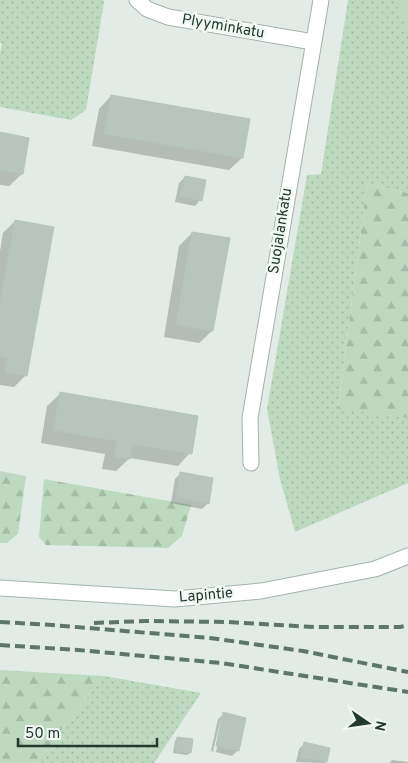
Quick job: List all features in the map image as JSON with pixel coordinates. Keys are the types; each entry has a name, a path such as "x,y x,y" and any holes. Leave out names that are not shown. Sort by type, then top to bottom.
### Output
{"street":[{"name":"Plyyminkatu","path":"137,0 147,9 168,17 313,42"},
{"name":"Suojalankatu","path":"251,463 250,418 321,0"},
{"name":"Lapintie","path":"0,588 174,599 261,591 375,569 408,556"}],"green space":[{"path":"0,0 103,0 86,110 71,120 0,107 0,54 2,43 0,43"},
{"path":"348,0 408,0 408,193 367,184 338,408 408,418 408,483 295,532 280,479 267,409 307,175 321,174"},
{"path":"395,0 408,0 408,31"},
{"path":"367,184 408,193 408,418 338,409"},
{"path":"0,471 26,476 18,534 7,543 0,543"},
{"path":"44,479 191,505 182,536 168,548 46,545 39,537"},
{"path":"0,670 104,676 36,763 0,763"},
{"path":"104,676 201,693 154,763 36,763"}],"building":[{"path":"111,95 250,119 243,158 104,134"},
{"path":"0,132 29,138 23,174 0,170"},
{"path":"185,176 206,180 202,201 180,196"},
{"path":"15,220 54,227 27,376 5,372 8,357 0,356 0,304"},
{"path":"192,232 230,238 213,331 176,325"},
{"path":"60,392 198,416 192,454 132,444 130,459 114,457 117,441 53,430"},
{"path":"180,472 213,478 209,504 176,498"},
{"path":"223,712 246,718 239,751 216,746"},
{"path":"177,737 193,739 191,753 175,751"},
{"path":"304,742 330,748 327,762 301,757"}],"railway":[{"path":"94,623 145,621 227,622 314,627 400,627 408,625"},
{"path":"0,622 210,638 303,651 408,672"},
{"path":"0,645 221,663 408,692"}]}
